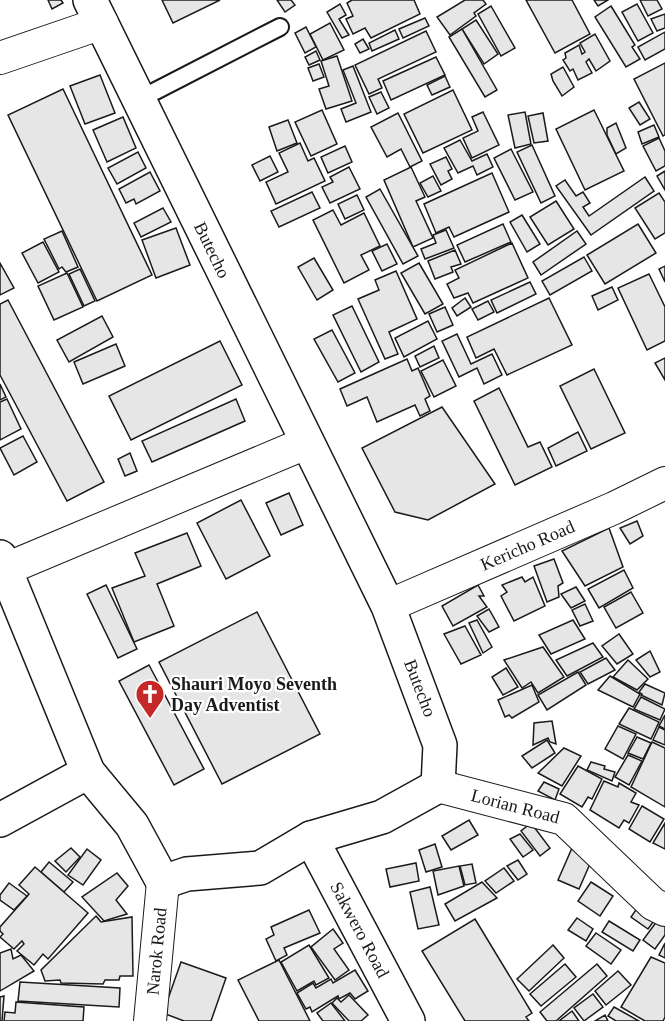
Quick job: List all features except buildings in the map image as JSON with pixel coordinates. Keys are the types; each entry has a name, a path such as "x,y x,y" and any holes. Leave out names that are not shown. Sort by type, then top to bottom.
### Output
{"street":[{"path":"0,58 96,12"},
{"name":"Butecho","path":"96,12 388,606 440,745 438,786"},
{"path":"306,443 3,563 88,772 132,825 163,882 187,874 260,868 311,838 382,817 438,786"},
{"name":"Kericho Road","path":"388,606 614,508 665,483"},
{"path":"0,820 88,772"},
{"name":"Lorian Road","path":"438,786 564,819 653,904 665,910"},
{"name":"Sakwero Road","path":"311,838 408,1021"},
{"name":"Narok Road","path":"150,1021 163,882"}],"lane":[{"path":"138,100 280,27"}],"place":[{"name":"Shauri Moyo Seventh Day Adventist","path":"150,720"}]}
